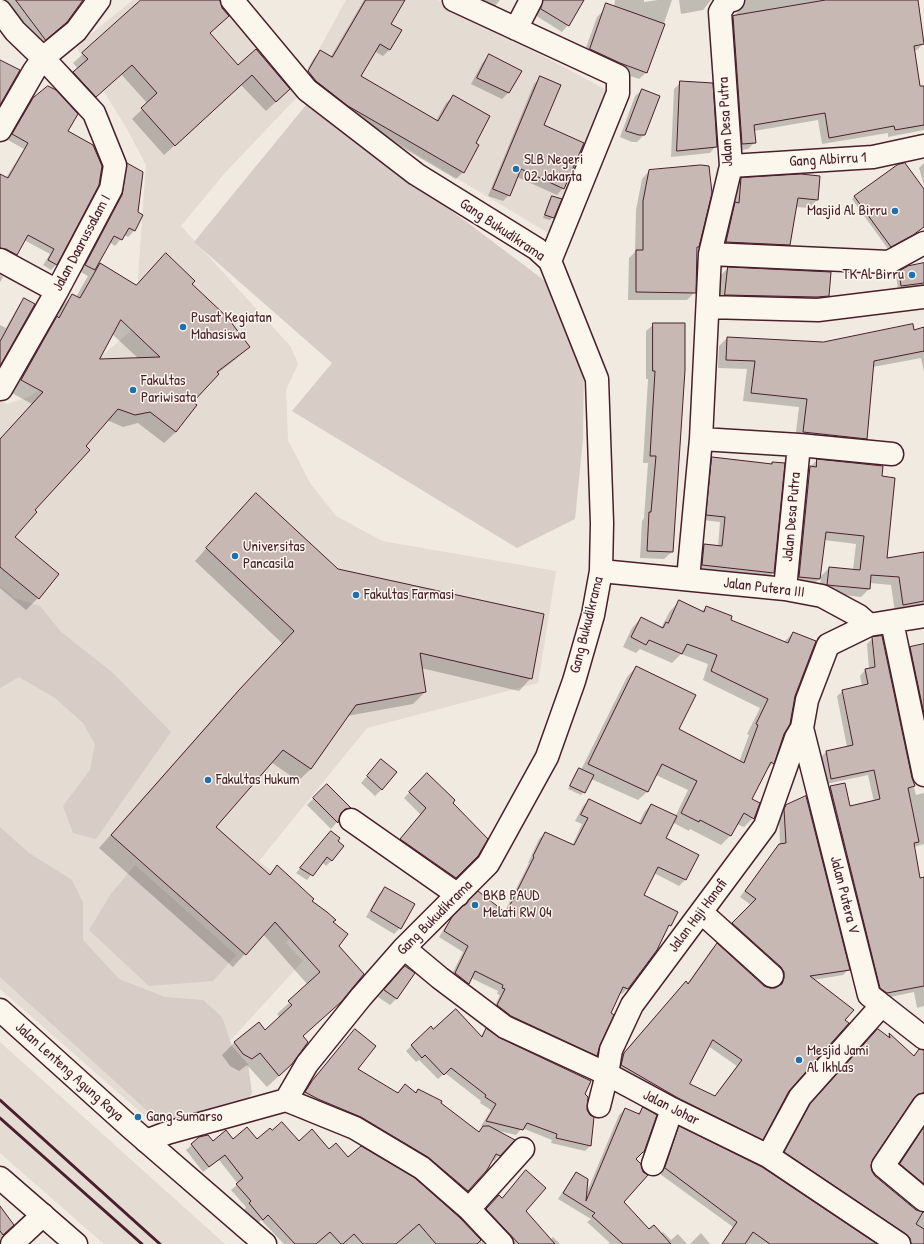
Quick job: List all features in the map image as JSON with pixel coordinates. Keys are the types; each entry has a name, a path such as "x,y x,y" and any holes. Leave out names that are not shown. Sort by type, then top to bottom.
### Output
{"street":[{"path":"0,130 43,58 76,31 99,0"},
{"name":"Gang Bukudikrama","path":"232,0 307,90 416,174 537,249 550,261 597,379 602,523 610,572 593,615 574,681 547,757 488,864 404,948 361,997 307,1064 286,1100"},
{"path":"454,0 618,76 618,94 550,261"},
{"path":"516,29 531,0"},
{"name":"Jalan Desa Putra","path":"688,580 701,439 710,254 731,166 726,6"},
{"name":"Jalan Daarussalam I","path":"0,11 7,37 43,58 94,113 115,165 111,189 57,291 1,389 0,388"},
{"name":"Gang Albirru 1","path":"731,166 873,157 924,146"},
{"path":"710,254 889,262 924,243"},
{"path":"0,260 57,291"},
{"path":"708,307 818,310 924,297"},
{"path":"701,439 799,445 892,454"},
{"name":"Jalan Desa Putra","path":"785,589 799,445"},
{"name":"Jalan Putera III","path":"610,572 785,589 822,596 858,616 869,625"},
{"path":"802,728 807,700 828,645 869,625 924,616"},
{"path":"892,622 924,775"},
{"name":"Jalan Haji Hanafi","path":"599,1106 611,1050 632,1005 765,826 796,738 802,728"},
{"name":"Jalan Putera V","path":"802,728 869,995 924,1038"},
{"path":"351,820 458,895"},
{"path":"700,912 772,976"},
{"name":"Jalan Johar","path":"404,948 505,1027 607,1074 672,1109 768,1156 899,1244"},
{"path":"768,1156 800,1097 882,1005"},
{"name":"Jalan Lenteng Agung Raya","path":"0,1010 146,1141 265,1244"},
{"path":"146,1141 167,1133 286,1100 355,1128 422,1168 469,1209 502,1244"},
{"path":"924,1105 883,1166 924,1200"},
{"path":"653,1164 672,1109"},
{"path":"469,1209 523,1148"},
{"path":"0,1178 76,1244"},
{"path":"12,1244 43,1215"}],"shaded area":[{"name":"Universitas Pancasila","path":"133,0 230,0 301,82 346,0 438,0 627,101 555,237 301,85 301,93 224,174 181,226 291,347 298,364 286,390 288,440 310,483 336,516 382,541 556,571 538,683 367,728 259,861 312,904 286,943 303,961 154,1124 0,989 0,401 7,404 28,397 93,363 130,332 141,312 138,277 146,165 127,129 77,48 91,34"},
{"path":"306,105 545,281 559,302 584,365 583,439 575,519 517,548 292,411 332,363 194,242"},
{"path":"0,586 14,598 40,606 61,632 113,673 171,732 96,839 73,833 63,806 90,770 95,744 83,723 55,698 19,677 0,688"},
{"path":"0,827 29,853 72,880 83,902 83,940 119,979 165,997 203,1000 222,1017 232,1046 248,1064 252,1093 242,1107 162,1124 0,977"},
{"path":"135,865 236,955 213,981 149,986 89,930 111,894"},
{"path":"0,1042 225,1244 104,1244 0,1153"}],"building":[{"path":"16,0 83,0 67,22 46,40"},
{"path":"141,0 220,0 222,8 229,16 210,33 238,65 256,49 290,89 276,102 252,75 175,146 141,108 157,93 132,65 96,97 73,72 88,59 82,53"},
{"path":"366,0 405,0 391,24 402,30 390,50 380,44 361,76 438,121 453,95 490,116 476,143 479,145 464,173 348,106 316,81 308,71 320,50 332,57"},
{"path":"543,0 584,0 569,26 541,9"},
{"path":"826,0 918,0 924,44 914,46 920,86 924,86 924,125 895,130 894,126 829,138 825,113 754,125 756,143 742,144 733,16"},
{"path":"606,3 665,24 647,73 620,63 590,49"},
{"path":"489,54 522,71 509,93 477,78"},
{"path":"0,60 20,70 0,105"},
{"path":"540,76 561,85 544,125 584,143 564,189 521,169 510,196 493,189"},
{"path":"680,81 713,83 717,147 677,151"},
{"path":"48,86 56,90 78,114 68,131 93,145 102,166 99,185 57,265 48,260 54,249 28,235 17,255 6,249 0,248 0,174 8,178 28,143 12,134 33,98"},
{"path":"642,89 660,96 645,135 639,135 626,131"},
{"path":"127,163 143,172 138,212 143,215 135,231 129,228 122,240 114,236 95,270 85,265 122,195"},
{"name":"Masjid Al Birru","path":"905,163 924,189 924,227 891,247 854,196 897,165"},
{"path":"701,165 709,166 712,193 699,247 697,247 696,293 636,292 636,250 643,250 643,201 649,170"},
{"path":"801,174 820,176 818,200 798,198 790,245 726,242 735,202 739,203 741,178"},
{"path":"552,196 562,199 554,218 545,215"},
{"path":"166,253 195,281 192,284 227,317 250,347 217,372 219,374 193,402 197,405 176,432 150,412 135,415 118,409 86,446 90,450 35,510 37,512 15,537 59,574 39,599 0,567 0,439 43,392 21,380 57,316 59,318 72,294 80,298 100,263 136,285","holes":["121,320 160,357 100,359"]},
{"name":"TK Al Birru","path":"924,263 924,283 901,286 899,271 908,266"},
{"path":"728,267 831,272 829,296 725,295"},
{"path":"24,298 35,304 0,366 0,342"},
{"path":"653,323 685,323 685,370 673,552 647,551 649,512 651,512 656,456 650,456 655,371 653,371"},
{"path":"913,324 914,330 924,327 924,351 874,361 867,439 803,432 807,399 751,393 755,361 726,360 727,337 823,342"},
{"path":"712,457 772,464 772,462 785,463 774,573 702,565 704,544 722,546 725,517 706,515"},
{"path":"817,459 883,466 882,476 895,478 887,558 924,552 924,601 903,605 899,577 871,575 870,589 827,585 829,567 860,570 864,536 826,532 820,579 799,577 810,466 816,467"},
{"path":"256,493 338,569 544,614 532,679 420,653 426,692 356,705 311,769 283,750 216,827 270,875 277,865 314,899 312,901 336,920 333,922 348,934 339,946 364,974 341,1002 303,1036 308,1042 292,1064 279,1076 260,1053 252,1059 243,1054 234,1042 259,1022 265,1030 292,1005 288,1001 320,972 275,922 246,955 111,835 239,690 294,631 206,548"},
{"path":"679,600 704,612 706,606 732,616 731,620 788,643 793,632 816,641 795,696 790,724 784,734 774,764 771,762 752,799 760,803 754,819 744,813 731,836 700,820 699,822 681,813 697,781 662,764 648,792 588,764 636,666 696,695 679,729 744,763 758,725 756,724 768,699 711,671 717,655 687,644 682,654 649,640 646,645 631,637 641,617 663,628 666,622 668,623"},
{"path":"882,636 912,778 915,786 908,788 919,842 914,843 920,878 924,877 924,986 887,993 880,988 830,786 845,783 850,806 880,799 874,770 831,779 826,751 853,745 842,690 868,684 865,669 875,667 872,637"},
{"path":"924,644 924,714 910,647"},
{"path":"381,759 397,772 382,790 367,776"},
{"path":"579,768 594,775 585,793 570,786"},
{"path":"427,773 455,800 453,803 488,839 478,856 456,878 400,839 426,808 409,792"},
{"path":"327,784 351,808 345,809 341,813 338,823 313,798"},
{"path":"806,796 850,970 810,976 854,1010 845,1020 849,1023 789,1091 763,1140 678,1098 621,1065 624,1053 686,981 688,984 717,943 764,986 775,988 782,984 784,972 781,967 732,923 756,899 745,891 779,844 786,843 784,809 786,805","holes":["713,1040 742,1060 715,1096 690,1084"]},
{"path":"589,799 641,824 651,804 677,816 666,838 699,855 686,880 658,867 644,895 678,912 671,926 669,925 657,950 628,989 623,987 611,1013 614,1015 600,1045 597,1056 511,1016 497,1005 505,989 502,988 503,985 475,971 469,984 455,973 468,946 444,931 452,917 478,891 506,913 545,832 574,845 588,818 581,815"},
{"path":"331,831 340,838 338,841 344,846 332,861 327,857 313,876 300,868"},
{"path":"385,887 415,904 401,929 371,911"},
{"path":"405,966 415,973 397,999 384,990"},
{"path":"456,1009 482,1037 486,1028 500,1038 591,1081 585,1094 588,1097 587,1110 590,1115 594,1117 591,1146 556,1138 557,1134 527,1123 523,1130 486,1121 496,1104 485,1097 486,1095 451,1068 444,1075 425,1055 422,1058 411,1045 431,1026 433,1029"},
{"path":"355,1029 376,1046 358,1069 398,1093 405,1084 416,1093 418,1089 442,1101 441,1103 479,1132 483,1126 489,1126 515,1140 500,1156 496,1154 487,1170 468,1191 428,1157 361,1117 305,1092 312,1081"},
{"path":"878,1029 890,1038 889,1033 914,1056 919,1049 924,1050 924,1093 918,1094 914,1098 873,1159 871,1165 875,1176 916,1210 923,1212 916,1224 924,1229 924,1244 911,1244 910,1238 906,1234 784,1152 810,1104"},
{"path":"643,1107 657,1115 644,1152 636,1159 641,1164 643,1172 648,1175 624,1202 649,1229 654,1225 671,1244 623,1244 592,1216 595,1213 563,1193 576,1172 588,1179 586,1201 625,1108 639,1114"},
{"path":"282,1122 299,1141 312,1129 329,1149 336,1143 348,1157 361,1146 415,1178 460,1218 481,1240 477,1244 436,1244 419,1224 396,1244 363,1244 354,1234 343,1244 341,1244 330,1232 316,1244 295,1244 268,1215 263,1220 249,1203 251,1201 236,1184 243,1178 225,1155 209,1167 191,1144 199,1137 208,1135 213,1141 226,1130 233,1139 247,1127 257,1139 270,1128 272,1130"},
{"path":"679,1126 762,1167 877,1244 770,1244 753,1232 745,1244 722,1244 737,1222 665,1168"},
{"path":"924,1127 924,1184 900,1164"},
{"path":"526,1170 546,1188 526,1211 555,1244 519,1244 486,1209 499,1195 502,1198"},
{"path":"0,1206 14,1225 3,1235 0,1231"}],"railway":[{"path":"0,1100 160,1244"},
{"path":"0,1118 142,1244"}],"place":[{"name":"SLB Negeri 02 Jakarta","path":"516,169"},
{"name":"Masjid Al Birru","path":"895,211"},
{"name":"TK Al Birru","path":"912,275"},
{"name":"Pusat Kegiatan Mahasiswa","path":"183,327"},
{"name":"Fakultas Pariwisata","path":"133,390"},
{"name":"Universitas Pancasila","path":"235,556"},
{"name":"Fakultas Farmasi","path":"356,595"},
{"name":"Fakultas Hukum","path":"208,780"},
{"name":"BKB PAUD Melati RW 04","path":"475,905"},
{"name":"Mesjid Jami Al Ikhlas","path":"799,1060"},
{"name":"Gang Sumarso","path":"138,1117"}]}
